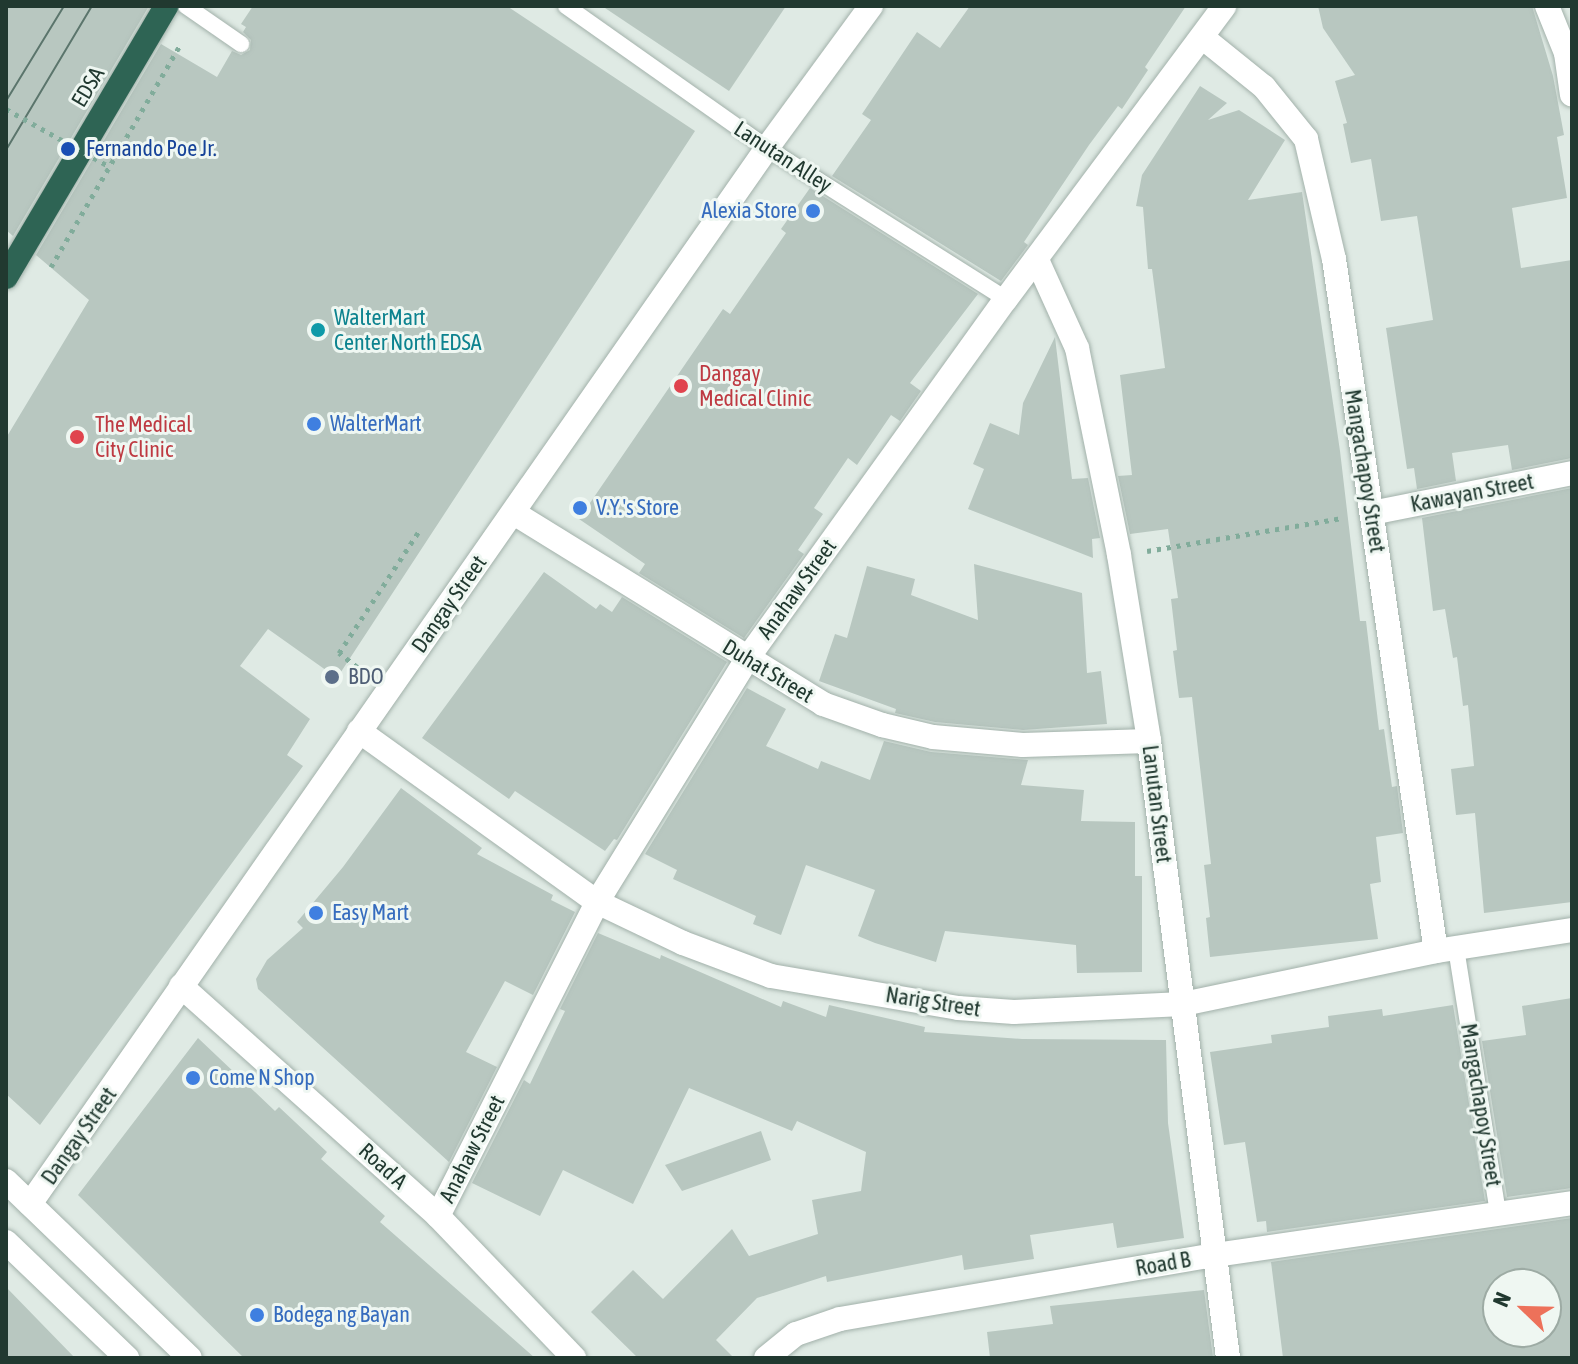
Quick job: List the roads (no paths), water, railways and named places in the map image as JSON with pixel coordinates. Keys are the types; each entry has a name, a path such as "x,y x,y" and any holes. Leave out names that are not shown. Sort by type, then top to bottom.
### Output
{"highway":[{"name":"EDSA","path":"6,277 166,6"}],"street":[{"name":"Dangay Street","path":"30,1204 767,148 871,6"},
{"name":"Anahaw Street","path":"438,1216 597,902 747,659 1006,299 1224,6"},
{"path":"1547,6 1566,53 1572,95"},
{"name":"Mangachapoy Street","path":"1202,37 1264,87 1306,139 1334,259 1372,513 1446,949"},
{"name":"Lanutan Street","path":"1037,260 1077,348 1119,555 1149,741 1228,1358"},
{"name":"Kawayan Street","path":"1372,513 1572,473"},
{"name":"Duhat Street","path":"514,513 823,704 882,725 933,737 1023,745 1149,741"},
{"name":"Narig Street","path":"359,731 597,902 683,943 771,976 958,1008 1014,1012 1183,1004 1446,949 1572,930"},
{"name":"Road A","path":"181,986 438,1216 574,1358"},
{"path":"6,1181 190,1358"},
{"name":"Road B","path":"766,1358 796,1334 840,1319 1216,1255 1572,1203"},
{"path":"6,1242 127,1358"}],"lane":[{"path":"186,6 241,44"},
{"name":"Lanutan Alley","path":"566,6 767,148 1006,299"},
{"name":"Mangachapoy Street","path":"1446,949 1498,1214"}],"tram line":[{"path":"6,101 64,6"},
{"path":"6,150 92,6"}],"place":[{"name":"Fernando Poe Jr.","path":"68,149"},
{"name":"Alexia Store","path":"813,211"},
{"name":"WalterMart Center North EDSA","path":"318,330"},
{"name":"Dangay Medical Clinic","path":"681,386"},
{"name":"WalterMart","path":"314,424"},
{"name":"The Medical City Clinic","path":"77,437"},
{"name":"V.Y.'s Store","path":"580,508"},
{"name":"BDO","path":"332,677"},
{"name":"Easy Mart","path":"316,913"},
{"name":"Come N Shop","path":"193,1078"},
{"name":"Bodega ng Bayan","path":"257,1315"}]}
